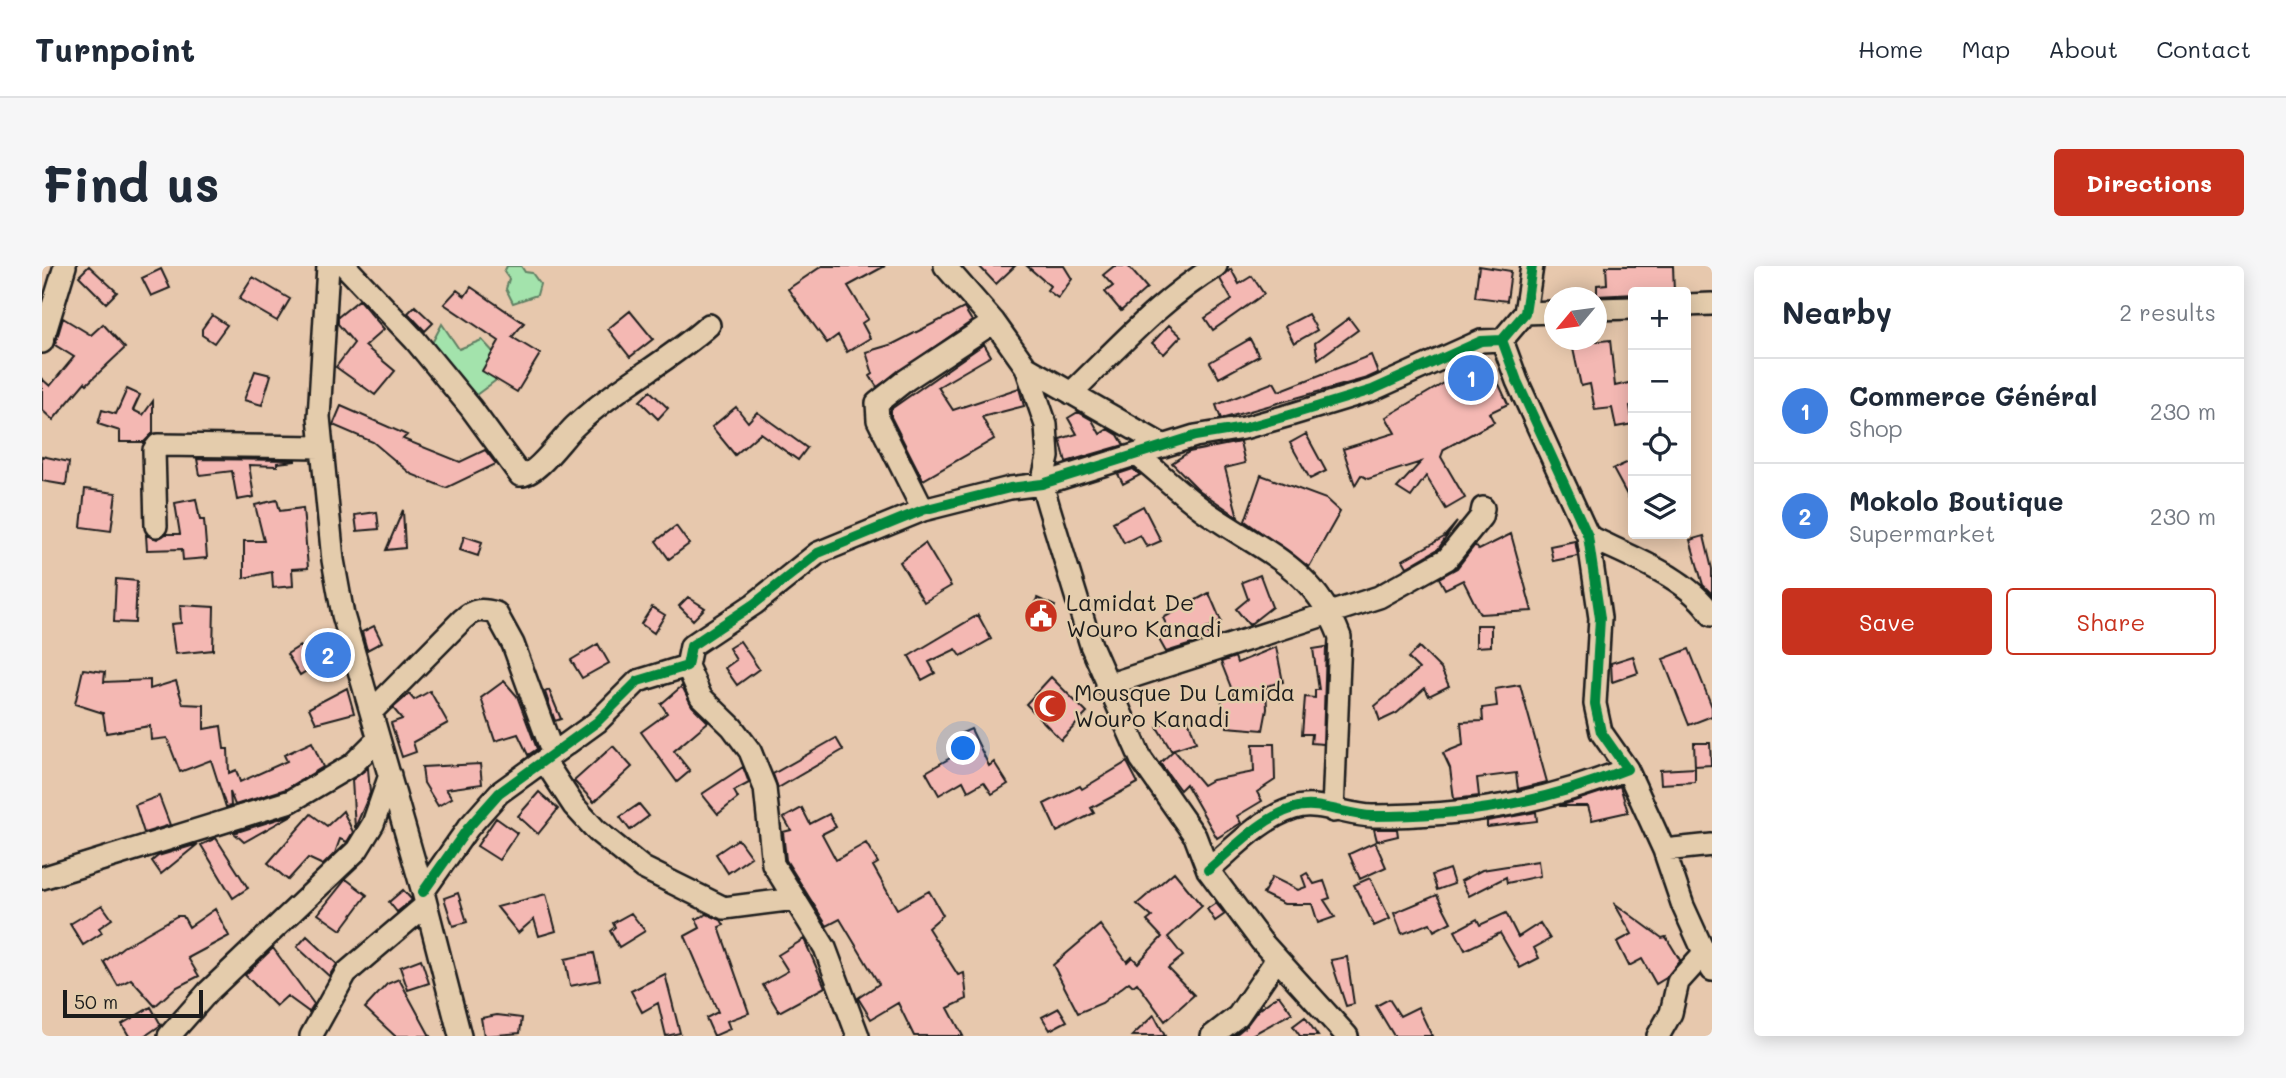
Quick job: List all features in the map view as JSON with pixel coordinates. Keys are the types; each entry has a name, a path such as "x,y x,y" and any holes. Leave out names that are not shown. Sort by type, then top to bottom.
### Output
{"street":[{"path":"42,342 65,266"},
{"path":"328,266 319,417 333,561 346,626 425,899 460,1036"},
{"path":"345,266 415,340 471,408 520,475 531,472 574,426 609,397 688,344 709,325"},
{"path":"945,266 994,322 1026,367 1046,425 1048,457 1042,484 1091,645 1141,759 1195,836 1208,870 1277,960 1347,1036"},
{"path":"1072,393 1151,315 1191,281 1216,266"},
{"path":"858,1036 825,948 773,864 765,788 750,751 732,727 701,697 687,666 691,646 754,604 818,553 923,510 1010,488 1042,484 1195,436 1244,428 1372,390 1481,341 1502,340 1525,313 1532,266"},
{"path":"1691,305 1712,304"},
{"path":"1607,309 1628,308"},
{"path":"1525,313 1544,312"},
{"path":"923,510 878,420 875,413 877,403 906,380 994,322"},
{"path":"1502,340 1517,381 1588,536 1600,618 1595,704 1601,732 1627,769 1664,850 1682,906 1709,960 1678,982 1671,1013 1658,1036"},
{"path":"1026,367 1164,446"},
{"path":"156,526 154,450 158,445 321,447"},
{"path":"1137,455 1206,512 1301,574 1331,615 1340,637 1333,811"},
{"path":"1107,685 1331,615 1391,591 1447,559 1481,517 1483,508"},
{"path":"1588,536 1672,581 1703,601 1712,615"},
{"path":"372,711 470,612 483,609 496,613 509,636 549,758 574,806 597,831 643,868 724,908 795,899"},
{"path":"311,1036 346,973 425,899 468,828 499,793 597,722 638,681 687,666"},
{"path":"42,878 290,800 352,765 377,740"},
{"path":"1208,870 1266,822 1295,807 1370,816 1511,806 1571,792 1627,769"},
{"path":"169,1036 208,992 357,850 373,824 390,775"},
{"path":"1664,850 1712,845"},
{"path":"1212,1036 1238,1016 1277,960"}],"green space":[{"path":"507,266 521,266 525,272 532,273 540,284 537,295 513,303 506,289 509,279 504,272"},
{"path":"442,324 459,349 482,340 496,355 495,381 457,409 447,390 431,375 432,343"}],"building":[{"path":"89,266 117,292 106,303 79,276"},
{"path":"822,266 885,266 848,286 868,319 862,323 870,338 847,352 838,335 827,343 788,289"},
{"path":"979,266 1015,266 996,284"},
{"path":"1027,266 1064,266 1072,279 1058,298 1047,290 1050,286"},
{"path":"1114,266 1128,266 1147,288 1121,311 1105,292 1113,286 1103,275"},
{"path":"1479,266 1511,271 1507,301 1475,297"},
{"path":"1606,266 1673,266 1674,287 1628,287 1628,294 1607,295 1607,287 1597,285 1607,284"},
{"path":"161,269 170,288 151,296 142,278"},
{"path":"1231,269 1239,284 1252,276 1264,294 1213,330 1205,318 1232,300 1220,279"},
{"path":"253,277 290,299 277,321 239,299"},
{"path":"471,287 524,323 512,337 540,354 517,392 482,371 499,341 444,304 457,290 465,296"},
{"path":"359,300 384,329 365,346 395,371 375,395 336,367 354,343 338,324 338,317"},
{"path":"415,306 433,323 425,331 408,313"},
{"path":"964,308 972,321 877,387 870,376 873,374 866,352 893,344"},
{"path":"630,311 653,339 630,357 608,329"},
{"path":"1308,314 1317,330 1294,343 1285,326"},
{"path":"212,315 227,325 214,343 202,335 202,329"},
{"path":"63,318 91,335 103,324 125,348 87,384 85,382 53,420 42,410 42,379 50,386 74,357 55,345"},
{"path":"1349,318 1358,330 1318,359 1315,343"},
{"path":"1169,325 1181,336 1164,354 1152,343"},
{"path":"1250,339 1259,356 1219,378 1210,362"},
{"path":"1607,340 1610,340 1615,386 1628,383 1628,425 1616,427 1612,408 1595,410 1590,384 1581,386 1573,350 1607,350"},
{"path":"984,344 991,356 938,387 953,410 1019,388 1024,406 982,417 994,439 923,480 891,417 891,409"},
{"path":"1371,355 1378,373 1367,378 1221,419 1216,405 1274,382 1279,391"},
{"path":"1487,358 1508,404 1489,413 1494,422 1444,449 1441,457 1465,498 1446,509 1426,476 1411,497 1397,488 1421,462 1368,479 1361,475 1355,485 1343,449 1395,433 1386,417"},
{"path":"255,371 271,375 262,405 244,400"},
{"path":"127,389 140,395 133,410 143,415 153,401 153,433 144,442 120,442 120,431 98,424 102,410 116,414"},
{"path":"650,391 668,408 658,419 640,401"},
{"path":"341,406 407,435 403,439 460,462 485,450 496,464 446,488 411,474 373,442 333,425"},
{"path":"736,407 748,422 757,412 807,448 798,460 760,433 735,455 712,427"},
{"path":"1078,412 1092,420 1100,434 1108,429 1118,435 1124,445 1066,462 1060,439 1077,434 1068,418"},
{"path":"1306,434 1326,471 1310,479 1290,443"},
{"path":"1240,442 1245,463 1225,468 1238,517 1199,490 1172,463 1189,452"},
{"path":"42,456 69,462 66,485 42,481"},
{"path":"197,459 295,461 277,463 277,466 249,465 254,497 237,500 232,471 200,475"},
{"path":"1628,462 1628,497 1613,469"},
{"path":"1133,469 1140,475 1123,484 1118,474"},
{"path":"1261,475 1326,499 1340,512 1309,567 1245,521"},
{"path":"85,489 116,493 111,531 81,527"},
{"path":"196,499 200,520 204,520 207,558 183,560 182,549 147,550 146,535 157,539 166,534 180,534 175,503"},
{"path":"277,500 280,511 303,508 308,568 292,569 293,586 273,588 272,572 244,578 244,541 264,541 255,505"},
{"path":"1143,506 1161,541 1147,547 1140,535 1124,543 1113,522"},
{"path":"403,510 405,548 386,550"},
{"path":"377,512 379,529 357,531 355,515"},
{"path":"1457,522 1438,549 1407,567 1403,560 1444,537"},
{"path":"676,526 689,544 669,559 656,541"},
{"path":"1511,534 1532,611 1480,614 1463,580 1445,589 1439,578 1457,568 1475,545 1479,550"},
{"path":"464,536 482,542 478,556 460,550"},
{"path":"1704,536 1712,569 1712,594 1703,585 1690,540"},
{"path":"1575,541 1578,556 1553,561 1550,546"},
{"path":"925,543 951,586 924,602 900,562"},
{"path":"1260,575 1272,607 1249,625 1236,609 1248,599 1242,582"},
{"path":"116,579 137,581 135,623 114,622"},
{"path":"1209,593 1221,621 1206,629 1211,638 1166,652 1157,636 1169,630 1163,618"},
{"path":"688,597 705,608 693,620 679,606"},
{"path":"1037,598 1055,606 1045,629 1027,622"},
{"path":"180,605 214,607 213,650 175,654 171,624 181,623"},
{"path":"652,607 665,615 654,633 641,624"},
{"path":"978,615 991,639 961,656 956,649 929,662 935,673 922,680 909,656"},
{"path":"1476,625 1491,625 1491,646 1476,647"},
{"path":"374,626 382,642 367,650 362,632"},
{"path":"740,641 759,669 737,685 725,668 736,660 729,648"},
{"path":"338,644 339,650 300,675 287,654 300,646 305,655"},
{"path":"598,644 609,663 582,678 571,660"},
{"path":"1276,647 1283,682 1266,686 1267,709 1263,730 1227,727 1228,715 1226,716 1221,699 1234,695 1221,662 1235,657 1237,663"},
{"path":"1326,647 1323,744 1311,743 1312,734 1302,734 1305,697 1315,698 1315,690 1319,690 1313,649"},
{"path":"1419,647 1441,669 1449,686 1429,696 1425,688 1397,713 1380,721 1375,706 1419,669 1408,658"},
{"path":"1689,649 1712,707 1712,716 1689,725 1663,659"},
{"path":"1633,656 1638,673 1612,682 1611,663"},
{"path":"83,669 105,672 104,682 150,680 150,689 176,681 183,704 204,705 204,729 221,726 224,749 228,749 229,773 236,770 240,782 287,761 284,755 312,742 323,767 286,789 235,805 230,792 231,806 226,807 211,760 180,772 167,738 151,740 150,726 106,733 103,713 75,704"},
{"path":"1051,677 1087,713 1061,740 1026,704"},
{"path":"504,681 517,696 537,749 528,755 518,734 495,741 481,698"},
{"path":"1520,685 1547,782 1518,789 1516,773 1477,778 1479,796 1454,799 1450,768 1443,753 1463,745 1461,722 1483,721 1482,708 1497,706 1495,689"},
{"path":"682,686 692,706 708,722 674,751 690,771 677,782 641,732 667,713 661,704"},
{"path":"347,688 354,713 316,723 309,708"},
{"path":"549,690 561,719 555,721 545,692"},
{"path":"430,691 448,723 413,742 416,752 402,757 391,723 402,719 393,708 409,694 414,700"},
{"path":"1187,716 1196,742 1171,750 1157,727 1171,718 1173,722"},
{"path":"971,729 989,766 994,762 1008,784 992,794 984,782 968,791 963,781 939,795 926,772 962,751 955,736"},
{"path":"836,738 843,750 778,788 773,774"},
{"path":"1694,743 1710,743 1711,765 1695,766"},
{"path":"1253,744 1274,744 1275,780 1257,792 1262,801 1237,816 1241,823 1217,838 1186,784 1180,790 1160,763 1174,750 1203,785 1212,780 1254,772"},
{"path":"613,746 632,767 594,802 574,781"},
{"path":"1127,762 1138,783 1091,808 1094,813 1057,832 1044,804 1080,786 1082,789"},
{"path":"480,764 482,784 446,789 452,798 438,806 424,783 422,767"},
{"path":"743,767 749,783 734,791 738,798 718,814 702,794"},
{"path":"368,768 370,793 355,828 352,780"},
{"path":"1695,768 1695,782 1661,784 1660,770"},
{"path":"1620,786 1628,812 1592,820 1588,806 1559,806"},
{"path":"539,792 558,809 538,834 518,816"},
{"path":"159,796 170,825 144,833 135,805"},
{"path":"639,804 649,816 630,830 620,817"},
{"path":"802,808 810,824 829,814 836,827 822,834 836,860 866,843 878,863 873,866 897,909 929,891 943,915 928,928 958,975 964,973 967,999 948,1008 963,1036 914,1036 898,1003 871,1019 858,998 879,984 840,919 827,926 786,860 783,832 791,830 784,818"},
{"path":"343,811 353,832 347,842 340,839 335,853 323,865 308,858 288,880 268,863 311,814 327,826"},
{"path":"1536,812 1537,821 1487,827 1487,821"},
{"path":"294,814 244,842 234,833"},
{"path":"496,818 517,833 499,860 477,846"},
{"path":"1374,829 1397,829 1398,836 1377,841"},
{"path":"216,838 248,888 233,898 201,845"},
{"path":"738,839 751,857 728,873 716,854"},
{"path":"1375,842 1386,867 1360,879 1349,854"},
{"path":"198,844 161,874 152,861 158,856"},
{"path":"1538,861 1540,876 1507,883 1506,877 1469,896 1461,881 1482,870"},
{"path":"1449,869 1454,884 1437,890 1432,875"},
{"path":"1174,872 1202,906 1168,937 1183,956 1168,968 1194,995 1165,1021 1137,983 1133,986 1129,982 1102,1003 1078,1013 1053,965 1100,925 1127,962 1132,957 1138,963 1162,937 1147,921 1152,917 1137,904"},
{"path":"1307,873 1314,884 1324,881 1330,898 1324,900 1335,917 1318,923 1312,904 1284,904 1263,894 1272,877 1298,890 1306,887 1302,876"},
{"path":"1370,878 1390,919 1374,926 1354,885"},
{"path":"346,879 367,895 341,930 318,914"},
{"path":"403,890 412,900 397,912 389,902"},
{"path":"458,893 467,922 453,926 444,898"},
{"path":"546,894 556,931 539,936 534,919 518,933 497,907"},
{"path":"1437,895 1451,922 1434,931 1430,923 1402,934 1394,913"},
{"path":"1216,903 1225,914 1215,921 1207,909"},
{"path":"1614,903 1662,938 1666,937 1680,960 1666,978 1656,984 1642,959 1629,966 1617,942 1632,934"},
{"path":"102,905 112,919 99,928 102,933 83,945 70,924"},
{"path":"215,909 229,936 188,958 199,976 175,988 155,1006 131,979 118,986 104,962 123,947 177,916 183,916 189,927"},
{"path":"631,913 645,931 619,947 610,931 615,927 613,923"},
{"path":"1506,913 1518,937 1540,923 1550,939 1534,948 1539,958 1520,968 1500,933 1465,950 1455,931 1477,919 1480,925"},
{"path":"707,914 721,920 724,925 719,927 749,1013 727,1021 730,1029 714,1036 706,1018 718,1012 685,936 700,928 696,919"},
{"path":"307,936 337,964 329,976 297,947"},
{"path":"804,939 825,987 779,1012 763,985 788,971 778,955"},
{"path":"273,948 314,1004 309,1012 287,996 276,1006 245,975"},
{"path":"594,953 600,980 570,986 565,959"},
{"path":"1347,957 1354,1004 1346,1006 1331,960"},
{"path":"421,959 429,983 408,990 400,967"},
{"path":"665,974 680,1033 666,1036 658,1003 642,1012 631,991"},
{"path":"399,979 430,1036 395,1036 365,1008 387,984"},
{"path":"1279,995 1292,1013 1250,1036 1234,1036 1258,1010"},
{"path":"1389,999 1400,1016 1418,1007 1432,1036 1394,1036 1376,1006"},
{"path":"151,1007 161,1025 145,1036 129,1036 122,1024"},
{"path":"1059,1008 1067,1021 1050,1030 1042,1017"},
{"path":"497,1015 522,1018 520,1033 484,1036 481,1018"},
{"path":"1154,1015 1165,1036 1132,1036"},
{"path":"1305,1017 1318,1036 1300,1036 1293,1026"}],"cycle path":[{"path":"423,892 468,828 499,793 597,722 638,681 687,666 691,646 754,604 818,553 923,510 1010,488 1042,484 1195,436 1244,428 1290,415 1372,390 1481,341 1502,340 1525,313 1532,266"},
{"path":"1208,870 1259,826 1294,808 1323,807 1373,816 1440,814 1533,799 1627,769 1601,732 1595,704 1600,618 1588,536 1517,381 1502,340"}],"place":[{"name":"Commerce Général","path":"1471,378"},
{"name":"Lamidat De Wouro Kanadi","path":"1041,616"},
{"name":"Mokolo Boutique","path":"328,655"},
{"name":"Mousque Du Lamida Wouro Kanadi","path":"1050,706"}]}
